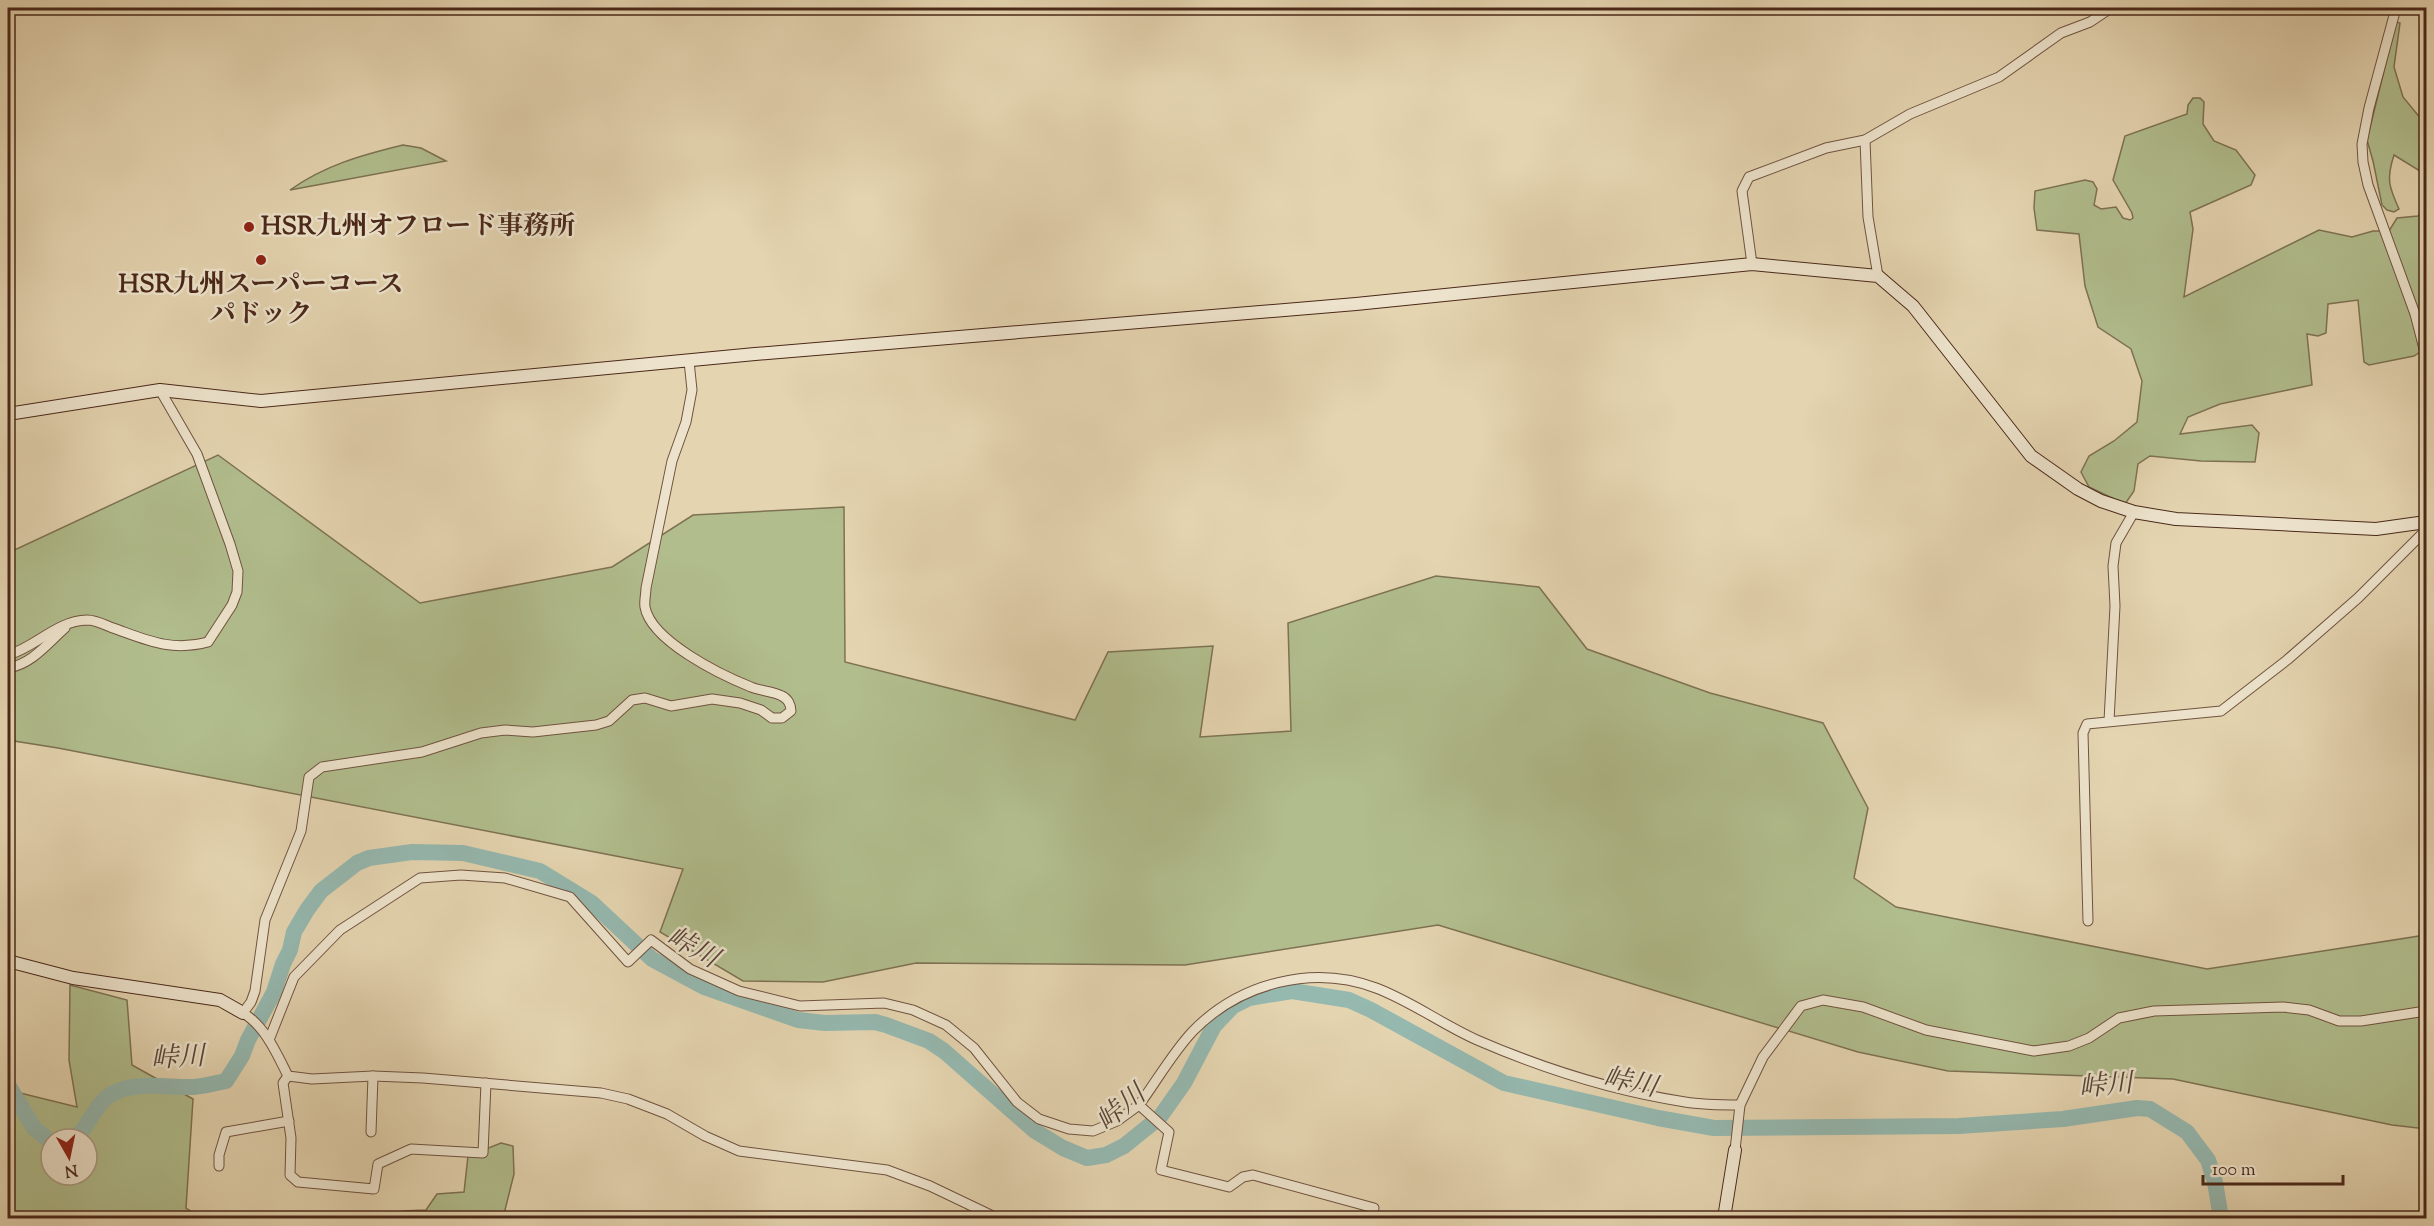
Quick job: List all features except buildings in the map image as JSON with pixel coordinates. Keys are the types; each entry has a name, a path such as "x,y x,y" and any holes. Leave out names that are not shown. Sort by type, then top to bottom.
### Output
{"street":[{"path":"1752,264 1742,190 1749,177 1826,148 1865,140 1910,114 1999,77 2061,33 2090,22 2111,8"},
{"path":"2397,8 2369,108 2362,153 2368,185 2415,314 2427,356"},
{"path":"1865,140 1868,217 1878,276"},
{"path":"8,414 160,390 261,400 1356,304 1752,264 1878,276 1913,306 2031,456 2078,489 2101,501 2134,512 2176,519 2376,529 2427,522"},
{"path":"247,1015 255,991 265,920 301,831 309,777 322,767 422,752 481,733 505,730 534,732 596,725 609,720 632,700 645,698 671,706 712,699 740,702 761,710 772,718 782,718 791,711 791,705 783,696 753,688 727,677 681,650 652,622 645,607 646,588 672,460 686,422 692,390 688,361"},
{"path":"8,655 23,651 48,633 73,621 91,620 159,644 189,647 207,642 232,605 237,592 238,572 230,544 197,454 160,390"},
{"path":"2109,721 2115,606 2113,566 2116,543 2134,512"},
{"path":"2088,921 2083,733 2088,724 2221,711 2287,660 2358,598 2427,530"},
{"path":"8,668 22,665 51,643 73,621"},
{"path":"269,1040 294,976 340,930 420,878 462,875 494,877 531,884 570,897 628,962 651,940 690,969 739,991 800,1006 884,1003 913,1010 946,1026 974,1048 1017,1102 1039,1119 1069,1129 1093,1131 1117,1121 1139,1105 1192,1032 1235,998 1264,987 1306,976 1350,979 1379,988 1460,1032 1549,1069 1618,1089 1687,1103 1740,1106"},
{"path":"8,961 73,978 220,1000 247,1015 269,1040 288,1076"},
{"path":"1724,1218 1740,1106 1773,1042 1801,1006 1823,1000 1863,1007 1926,1030 2034,1051 2069,1046 2089,1038 2119,1018 2154,1011 2283,1007 2309,1010 2340,1021 2361,1021 2427,1011"},
{"path":"288,1076 312,1079 373,1076 486,1083 601,1094 628,1099 667,1114 705,1136 739,1151 887,1170 930,1186 997,1218"},
{"path":"288,1076 283,1083 292,1152 290,1175 298,1182 374,1189 378,1164 411,1149 483,1153 486,1083"},
{"path":"371,1132 373,1076"},
{"path":"1139,1105 1169,1132 1161,1170 1228,1187 1253,1175 1374,1208"},
{"path":"219,1166 219,1155 226,1132 289,1121"}],"green space":[{"path":"2396,22 2400,23 2394,67 2403,97 2426,125 2426,187 2420,171 2394,155 2390,170 2390,183 2399,209 2394,212 2382,205 2367,140"},
{"path":"2193,98 2200,98 2204,102 2203,124 2214,141 2236,150 2255,175 2251,185 2190,212 2193,229 2184,297 2319,230 2352,237 2373,231 2389,231 2397,218 2418,216 2426,205 2426,319 2413,323 2420,352 2414,356 2369,365 2364,362 2358,300 2328,304 2326,333 2318,336 2307,334 2312,385 2220,404 2188,417 2180,434 2252,425 2259,433 2255,462 2201,461 2150,456 2138,464 2134,491 2125,504 2089,487 2081,472 2089,456 2114,441 2137,422 2142,381 2131,349 2098,327 2085,286 2079,234 2037,230 2034,208 2035,191 2085,180 2093,182 2097,189 2094,205 2101,209 2116,207 2123,218 2130,220 2133,218 2132,213 2113,180 2125,136 2187,114 2188,105"},
{"path":"403,145 421,148 446,161 290,190 330,167"},
{"path":"218,455 420,603 612,567 693,515 844,507 845,662 1075,720 1108,652 1213,646 1200,737 1291,731 1288,623 1436,576 1539,587 1587,649 1710,693 1823,723 1868,808 1854,878 1896,907 2207,969 2426,935 2426,1129 2392,1125 2173,1079 1948,1071 1858,1052 1438,925 1185,965 916,963 823,982 743,981 660,932 683,869 8,740 8,553"},
{"path":"70,985 127,1000 132,1065 193,1099 186,1208 201,1218 8,1218 8,1090 77,1107 69,1060"},
{"path":"501,1143 513,1146 514,1174 503,1218 397,1218 402,1211 426,1210 437,1194 464,1192 468,1156"}],"waterway":[{"name":"峠川","path":"85,1127 101,1102 115,1092 126,1088 137,1086 194,1087 226,1081 242,1056 274,992 290,950 294,932 307,910 321,891 357,863 369,858 412,852 463,853 540,871 592,903 652,959 704,987 798,1020 825,1023 875,1022 929,1041 944,1051 1035,1131 1063,1148 1087,1158 1106,1155 1124,1146 1160,1117 1184,1083 1214,1026 1233,1006 1249,998 1292,991 1349,1000 1504,1083 1658,1118 1714,1128 1959,1126 2063,1119 2137,1108 2150,1109 2187,1132 2208,1160 2215,1182 2221,1218"},
{"name":"峠川","path":"8,1085 34,1128 39,1132"}],"place":[{"name":"HSR九州オフロード事務所","path":"249,227"},
{"name":"HSR九州スーパーコース パドック","path":"261,260"}]}
